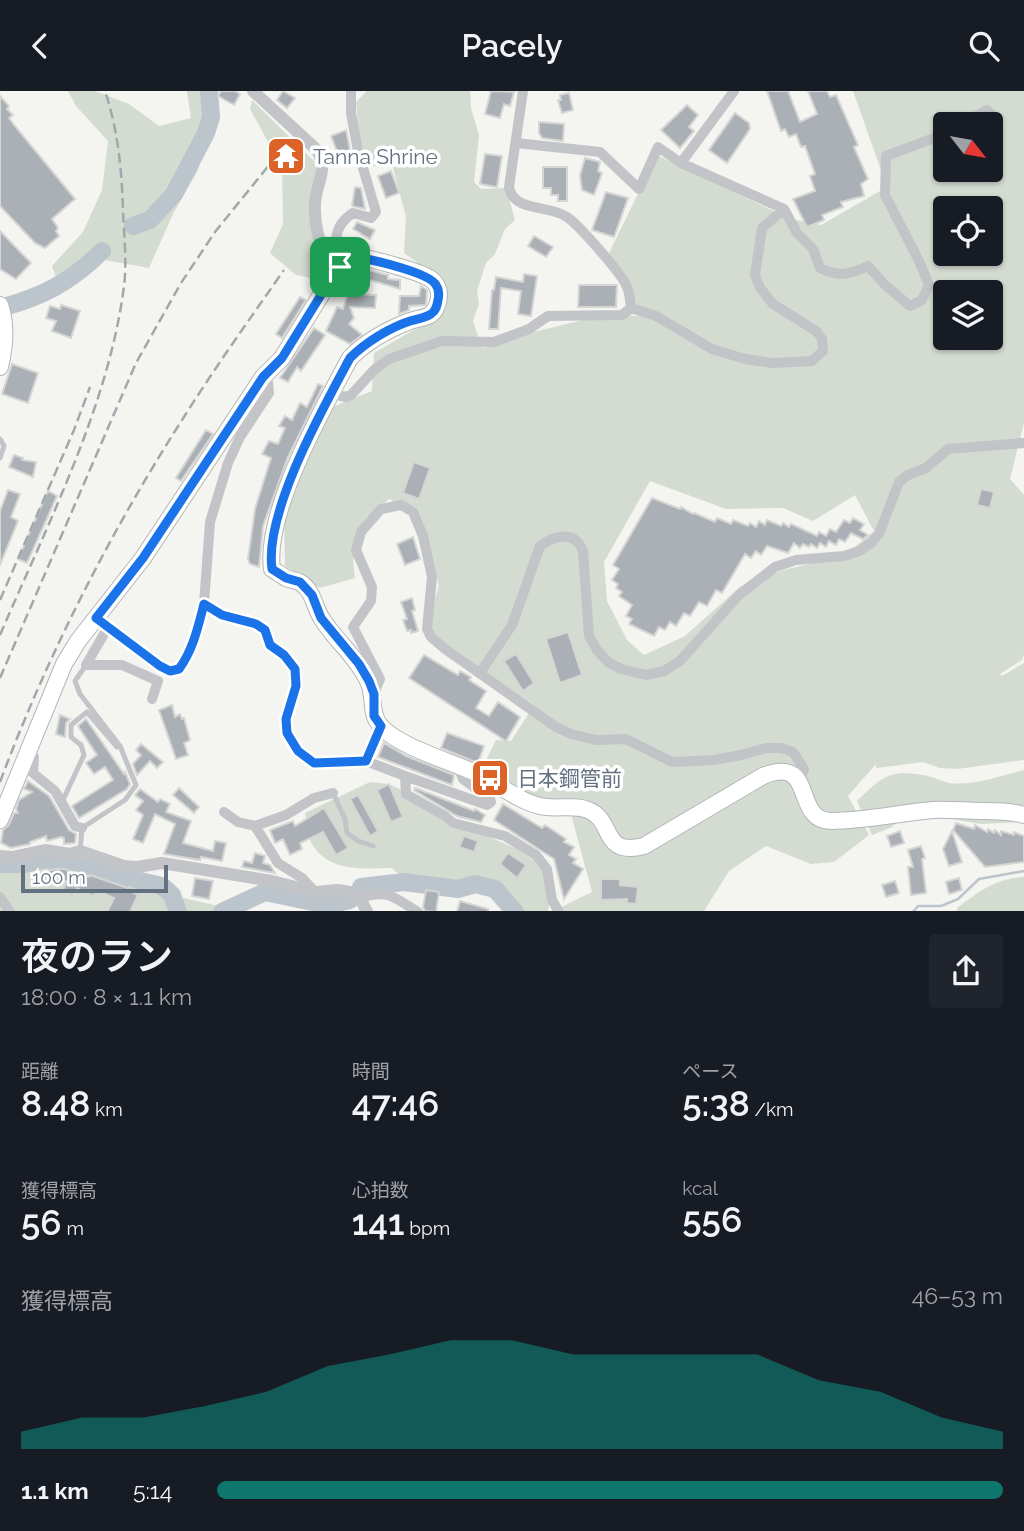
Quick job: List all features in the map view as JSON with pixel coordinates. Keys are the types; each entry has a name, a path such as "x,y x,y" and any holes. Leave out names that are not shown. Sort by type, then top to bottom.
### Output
{"main road":[{"path":"0,820 64,664 78,641 102,623 267,373 282,358 337,270 345,262 360,258 428,277 436,284 439,296 437,308 429,316 408,322 359,348 350,358 284,495 271,550 271,561 272,569 286,578 300,582 312,595 321,618 359,664 374,694 374,716 381,726 398,739 540,806 588,809 597,816 610,839 619,847 630,849 644,846 774,771 796,777 806,796 809,811 817,819 828,821 934,810 998,811 1024,815"},
{"path":"0,367 4,353 2,312"}],"street":[{"path":"253,91 317,150 322,159 323,171 315,202 317,226 325,258 337,270"},
{"path":"337,270 334,244 342,224 353,213 371,218 376,212 358,151 351,113 351,91"},
{"path":"523,91 509,187 511,196 519,203 559,212 576,225 627,285 631,309"},
{"path":"681,163 734,91"},
{"path":"516,143 600,152 639,188 658,147 681,163 784,209 797,233 813,249 820,268 833,275 849,275 868,267 884,285 910,306 922,300 929,285 885,195 886,156 933,138"},
{"path":"332,394 346,397 351,395 375,369 389,359 422,346 470,339 494,342 529,329 548,316 622,315 631,309 656,316 712,349 745,359 773,363 812,361 823,351 822,339 816,331 766,298 755,275 762,228 784,209"},
{"path":"152,699 158,681 122,665 86,665 102,623 160,666 170,671 179,669 194,639 204,604 210,522 228,463 240,437 270,393 267,373"},
{"path":"480,673 512,625 540,546 551,538 570,537 580,543 583,551 589,636 597,650 608,662 621,669 646,675 664,671 680,661 739,594 775,567 796,560 844,556 871,544 879,534 900,482 908,475 926,468 948,449 1024,443"},
{"path":"374,694 380,679 353,627 371,601 372,587 356,549 361,532 381,509 401,505 413,512 423,536 432,577 427,629 431,637 556,727 596,740 626,739 672,762 714,760 766,748 781,748 793,752 800,759 804,769 800,782"},
{"path":"204,604 222,615 256,624 265,630 270,645 284,655 295,669 296,686 286,719 287,733 298,751 314,763 366,761 487,805 491,802 490,799 463,779 463,768"},
{"path":"366,761 381,726"},
{"path":"27,751 34,757 33,773 55,790 75,826 82,828"},
{"path":"405,776 406,794 446,816 453,823 505,836 536,855 547,869 552,900 558,911"},
{"path":"224,812 239,822 256,826 286,815 314,798 333,793"},
{"path":"256,826 278,863 302,878 316,893"},
{"path":"0,856 12,857 45,850 70,854 80,851 124,866 162,863 272,881 316,893 338,890 360,898 366,911"},
{"path":"360,898 378,893 392,896 416,911"}],"lane":[{"path":"0,439 4,446 0,457"},
{"path":"80,851 82,828 125,800 136,785 120,746 79,694 75,681 86,665"},
{"path":"62,802 84,755 82,745 71,737 71,725 88,712 123,755"},
{"path":"333,793 345,819 347,833 358,841 373,846"}],"shaded area":[{"path":"68,91 95,91 129,104 159,126 191,118 187,91 217,91 217,108 198,170 173,214 149,268 99,259 56,277 52,266 83,232 102,190 108,141 76,106"},
{"path":"367,91 470,91 471,108 479,135 474,182 481,189 506,188 515,220 505,229 495,254 486,263 477,291 479,304 473,321 482,348 513,337 608,314 639,316 609,253 657,155 790,219 821,225 887,187 853,91 1024,91 1024,423 1010,479 1024,495 1024,654 1022,660 1000,674 1002,676 1024,663 1024,760 957,769 940,768 923,762 876,768 876,764 848,796 869,835 834,862 811,864 766,846 729,871 704,911 553,911 592,892 571,814 480,773 496,740 511,741 534,705 481,671 427,629 439,585 414,511 389,499 366,518 353,561 355,578 320,588 285,566 284,512 299,472 332,407 372,391 374,353 429,321 438,292 429,271 404,253 406,217 392,164 361,168 356,102","holes":["650,481 726,509 783,508 813,521 855,495 874,531 844,556 783,570 741,586 685,636 644,655 627,640 607,601 604,562"]},
{"path":"252,100 314,161 317,173 315,241 319,267 311,278 296,275 270,253 283,224 282,167 250,109"},
{"path":"1024,770 1024,822 981,824 909,812 892,827 872,835 857,801 879,781 901,773 930,776 958,784 987,780"},
{"path":"370,782 389,784 412,795 451,828 483,834 517,849 547,869 551,892 548,911 515,911 491,881 442,887 411,886 392,868 356,868 325,858 309,837 305,813"},
{"path":"51,862 160,893 219,906 218,911 0,911 0,869"},
{"path":"1024,877 1024,911 957,911 957,908 988,887 1005,880"}],"building":[{"path":"221,91 235,91 240,94 234,105 218,96"},
{"path":"283,91 295,98 287,108 277,100"},
{"path":"491,91 514,92 510,106 504,104 500,118 485,114"},
{"path":"767,91 788,91 800,122 817,114 808,91 827,91 830,97 836,95 858,145 854,147 868,179 861,184 864,196 841,202 843,207 822,215 824,220 807,227 793,199 815,191 810,176 815,174 805,146 801,147 796,134 789,137 785,129 781,131"},
{"path":"569,93 573,110 562,113 558,100 561,100 560,95"},
{"path":"0,96 9,106 7,109 13,115 9,118 14,125 75,199 52,219 58,228 56,231 59,236 45,248 35,243 0,206"},
{"path":"687,105 698,115 689,127 694,131 680,148 661,130"},
{"path":"735,113 749,123 750,129 727,163 709,150"},
{"path":"539,122 564,124 563,141 542,138"},
{"path":"346,130 351,154 340,159 331,136"},
{"path":"485,154 502,156 497,187 480,184"},
{"path":"585,158 600,162 598,171 602,173 594,195 582,190 580,175"},
{"path":"543,167 567,167 567,201 558,201 558,195 551,195 551,188 543,188"},
{"path":"391,171 399,193 386,198 378,176"},
{"path":"355,187 361,188 365,209 352,206"},
{"path":"606,192 628,198 614,237 592,230"},
{"path":"357,222 375,230 370,239 353,229"},
{"path":"0,231 31,263 16,279 0,269"},
{"path":"534,236 553,247 546,257 528,246"},
{"path":"365,269 388,275 388,279 400,280 400,289 363,278"},
{"path":"524,274 537,276 531,316 518,314 521,291 501,288 498,329 489,329 492,290 496,277 523,282"},
{"path":"579,285 617,285 616,307 578,307"},
{"path":"421,286 427,290 426,305 409,306 409,310 399,314 400,296 419,296"},
{"path":"348,294 376,295 375,308 350,307 354,318 349,324 362,335 350,344 326,331 337,307 343,309"},
{"path":"300,297 306,300 282,338 276,334"},
{"path":"61,305 80,311 71,338 52,331 56,321 46,318 50,306 60,309"},
{"path":"314,328 325,335 301,371 297,367 288,382 280,378"},
{"path":"12,364 38,373 28,403 2,394"},
{"path":"318,384 323,386 288,457 263,526 259,567 250,564 248,559 255,509 271,458 262,454 269,441 278,444 285,428 279,426 285,416 292,420 300,403 307,407"},
{"path":"206,430 213,434 181,481 176,478"},
{"path":"14,455 23,458 22,460 36,462 33,477 9,467"},
{"path":"414,462 430,468 419,499 403,493"},
{"path":"981,489 994,492 990,508 977,505"},
{"path":"8,490 20,494 11,517 18,521 0,565 0,511"},
{"path":"48,491 57,496 27,563 18,559"},
{"path":"652,498 715,522 717,518 731,524 733,520 756,527 759,521 765,525 767,520 781,526 783,523 789,527 791,524 817,536 819,532 826,536 830,529 836,532 844,520 850,523 853,518 864,524 860,530 868,535 863,539 851,533 845,542 839,539 836,545 829,541 826,547 820,543 817,548 811,544 809,547 803,544 800,548 794,543 788,553 767,546 761,555 756,551 751,558 745,554 722,593 716,590 707,606 699,602 690,616 684,613 676,626 670,622 665,630 659,627 654,636 629,624 632,619 626,616 632,605 619,596 622,592 612,580 619,569 613,565"},
{"path":"413,537 420,559 405,565 397,544"},
{"path":"412,598 415,610 412,611 418,631 411,633 411,630 407,631 403,620 407,619 401,602"},
{"path":"568,632 582,675 560,683 546,639"},
{"path":"516,654 534,683 523,691 504,661"},
{"path":"424,655 458,675 460,671 471,677 469,680 486,691 476,708 489,716 498,702 520,717 506,741 409,678"},
{"path":"172,705 175,717 180,714 182,719 184,718 190,740 184,743 188,755 176,759 159,710"},
{"path":"60,715 70,719 66,723 65,737 56,734"},
{"path":"86,719 124,774 125,772 130,784 127,789 79,818 72,806 113,780 105,767 94,774 86,763 97,755 78,726"},
{"path":"447,733 484,746 478,763 441,748"},
{"path":"384,743 406,756 454,775 452,785 378,757"},
{"path":"141,744 163,762 157,768 150,761 137,775 133,764 141,755 136,750"},
{"path":"28,781 49,796 69,830 76,834 75,843 64,844 64,838 61,837 47,841 46,836 30,844 11,848 1,843 3,830 9,825 14,813 18,813 16,809 19,800 32,792 24,789"},
{"path":"389,784 403,817 391,822 377,790"},
{"path":"179,788 199,807 194,813 173,795"},
{"path":"415,788 485,815 481,822 457,816 414,790"},
{"path":"140,789 158,802 160,799 170,804 166,812 191,821 183,843 213,851 215,841 226,843 222,861 164,854 175,824 155,814 143,843 133,839 143,815 136,810 143,801 135,795"},
{"path":"358,795 378,831 370,836 350,799"},
{"path":"503,804 542,828 545,825 574,847 569,855 576,859 573,863 583,869 564,899 554,859 494,820"},
{"path":"324,808 348,848 336,855 323,832 300,843 302,849 290,855 283,839 275,843 270,830 293,821 295,826"},
{"path":"956,823 974,829 975,825 987,832 988,829 994,833 995,830 1001,835 1001,831 1024,836 1024,862 985,867 953,830"},
{"path":"900,831 904,843 891,847 887,836"},
{"path":"952,831 962,862 949,866 943,849"},
{"path":"464,836 478,841 474,852 459,847"},
{"path":"921,846 925,858 922,859 926,893 911,895 908,867 913,867 908,850"},
{"path":"255,853 265,856 263,863 270,865 275,873 242,867 244,861 252,863"},
{"path":"508,853 526,865 517,878 500,864"},
{"path":"65,869 80,875 90,875 129,887 136,890 134,893 138,895 130,911 108,911 114,898 96,890 93,896 77,888 73,895 63,890 67,882 58,877 50,878 46,871"},
{"path":"195,878 213,881 209,899 192,896"},
{"path":"959,878 962,890 949,894 946,882"},
{"path":"601,879 620,879 620,885 638,887 636,904 627,903 627,899 601,900"},
{"path":"895,881 899,893 886,897 882,885"},
{"path":"426,890 439,892 436,911 425,911 423,907"},
{"path":"460,901 488,909 488,911 457,911"}],"waterway":[{"path":"133,226 150,220 174,194 206,133 211,117 209,91"},
{"path":"0,308 55,287 102,251"},
{"path":"0,864 24,864 46,859 162,886 172,895 178,911"},
{"path":"914,911 918,906 941,906 958,899 979,879 1024,871"},
{"path":"361,887 404,882 458,889 475,884 495,889 514,911"},
{"path":"224,911 265,892 327,905 350,900"}],"railway":[{"path":"0,635 91,420 116,331 125,268 122,181 113,121 105,91"},
{"path":"0,678 136,363 181,283 215,232 274,159"},
{"path":"0,782 38,688 105,551 194,401 284,270"},
{"path":"0,600 90,387"}],"place":[{"name":"Tanna Shrine","path":"286,156"},
{"name":"日本鋼管前","path":"490,778"}],"route":[{"path":"360,258 372,260 428,277 436,284 439,296 437,308 429,316 383,334 359,348 350,358 284,495 271,550 272,569 286,578 300,582 312,595 321,618 359,664 369,681 374,694 374,716 381,726 366,761 314,763 298,751 287,733 286,719 296,686 295,669 284,655 270,645 265,630 256,624 222,615 204,604 184,663 179,669 170,671 96,618 143,558 263,377 282,358 340,267 345,262 360,258"}]}
